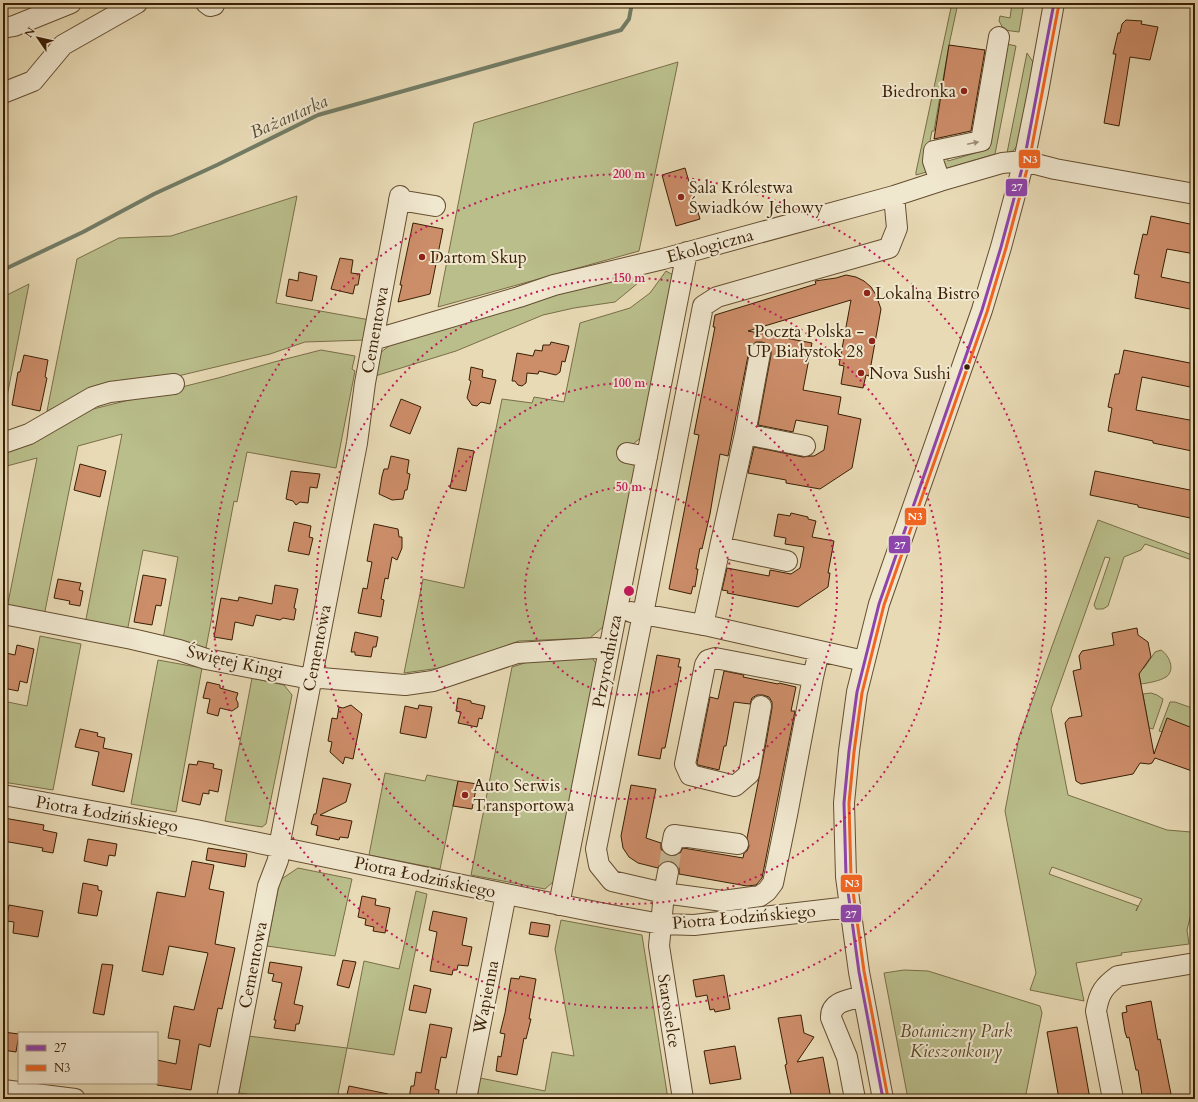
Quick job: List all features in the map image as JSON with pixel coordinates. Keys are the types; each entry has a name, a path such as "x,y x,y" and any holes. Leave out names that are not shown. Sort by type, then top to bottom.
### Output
{"street":[{"path":"3,28 14,26 72,3"},
{"path":"3,93 33,81 63,45 137,3"},
{"path":"883,1099 863,996 849,907 846,877 844,803 857,692 879,604 982,310 1001,247 1024,161 1054,3"},
{"path":"940,181 933,161 934,151 982,141 999,37"},
{"name":"Ekologiczna","path":"373,340 554,285 687,252 894,196 1002,163 1024,161 1055,169 1195,194"},
{"path":"819,651 773,883 767,891 760,896 723,901 664,893 612,881 599,865 596,849 703,306 718,297 889,248 897,228 894,196"},
{"name":"Cementowa","path":"227,1099 268,886 278,860 279,847 357,443 365,383 399,198 435,206"},
{"name":"Przyrodnicza","path":"559,905 687,252"},
{"path":"703,625 745,434 760,353"},
{"path":"3,443 28,434 46,425 65,412 93,397 110,392 174,384"},
{"path":"745,434 805,446"},
{"path":"627,453 647,457"},
{"path":"720,547 787,560"},
{"path":"617,610 703,625 864,661"},
{"name":"Świętej Kingi","path":"3,614 132,639 179,650 206,659 311,679 321,678 405,685 433,681 517,653 596,648 608,650"},
{"path":"762,706 749,774 735,786 690,775 685,764 705,665 708,660 715,658 813,677"},
{"name":"Piotra Łodzińskiego","path":"3,795 196,830 559,905 661,924 694,925 849,907"},
{"path":"672,845 674,835 738,844"},
{"name":"Starosielce","path":"668,872 664,893 659,946 683,1099"},
{"name":"Wapienna","path":"466,1099 506,894"},
{"path":"1114,1099 1096,1011 1099,996 1108,983 1118,976 1195,963"},
{"path":"855,1099 847,1058 831,1018 831,1014 832,1009 838,1003 863,996"},
{"path":"3,1090 75,1099"}],"green space":[{"path":"952,3 958,3 934,131 932,131 930,141 930,171 916,175 916,172"},
{"path":"1012,3 1024,3 1019,32 1004,30 999,21 1000,16 1010,18"},
{"path":"1007,44 1016,46 995,154 941,170 942,159 947,156 948,161 989,149"},
{"path":"1027,53 1033,62 1034,70 1020,142 1013,151 1007,153"},
{"path":"678,62 639,251 438,307 474,123"},
{"path":"297,196 276,303 370,320 366,340 305,342 270,354 178,376 88,392 47,411 77,259 119,238 171,236"},
{"path":"666,271 675,276 643,436 628,448 626,460 636,467 603,627 590,638 519,641 447,667 404,673 423,579 464,588 502,399 532,403 534,397 564,402 580,323 630,308 650,293"},
{"path":"635,273 638,283 615,302 574,308 543,315 456,351 372,377 375,357 394,342 476,315"},
{"path":"29,284 3,417 3,297"},
{"path":"321,350 355,356 352,369 355,371 336,468 247,452 237,502 234,501 206,648 163,639 178,557 143,550 127,632 85,624 122,434 78,446 44,616 7,608 37,458 3,467 3,448 85,411 218,378"},
{"path":"1098,520 1195,556 1195,561 1145,544 1141,550 1124,557 1108,606 1103,609 1096,609 1094,605 1110,558 1105,557 1051,709 1068,795 1167,830 1191,832 1195,836 1195,898 1187,930 1189,944 1121,953 1122,955 1076,963 1084,1001 1030,990 1036,973 1005,811 1019,737","holes":["1052,867 1142,899 1136,911 1138,906 1049,874"]},
{"path":"40,636 81,644 53,790 3,782 3,701 27,706"},
{"path":"1161,650 1169,659 1171,671 1161,680 1141,684 1138,669 1144,668 1155,652"},
{"path":"592,658 598,666 554,881 545,889 471,875 512,667 531,661"},
{"path":"158,660 202,668 176,812 131,804"},
{"path":"252,678 284,685 292,695 266,824 262,827 225,821"},
{"path":"1151,693 1163,699 1153,729 1149,728 1143,694"},
{"path":"1170,702 1175,702 1195,709 1195,729 1159,731"},
{"path":"385,773 425,781 427,775 458,781 440,869 369,855"},
{"path":"298,868 352,879 335,956 267,946 280,880"},
{"path":"416,891 427,894 394,1055 347,1048 364,961 399,969"},
{"path":"561,920 642,935 668,1099 477,1099 480,1078 545,1091 552,1052 574,1056 555,949"},
{"name":"Botaniczny Park Kieszonkowy","path":"904,970 928,971 1040,1006 1042,1013 1025,1099 908,1099 884,973"},
{"path":"248,1036 347,1048 337,1099 282,1099 239,1093"}],"building":[{"path":"1126,20 1142,21 1141,24 1158,27 1150,60 1130,57 1119,126 1104,123 1116,54 1113,54 1118,33 1120,33 1122,24"},
{"name":"Biedronka","path":"949,45 985,50 971,131 934,139"},
{"name":"Sala Królestwa Świadków Jehowy","path":"685,168 700,219 676,226 662,175"},
{"path":"1151,216 1195,225 1195,254 1167,249 1161,277 1195,284 1195,310 1135,298 1139,275 1134,274 1143,234 1147,235"},
{"name":"Dartom Skup","path":"413,223 443,229 430,294 398,302 402,285 400,285"},
{"path":"340,258 353,260 351,273 360,274 358,285 355,285 353,294 331,289"},
{"path":"299,272 317,276 312,301 286,296 289,279 298,281"},
{"path":"846,275 856,277 871,287 876,295 881,309 869,376 866,375 863,388 841,384 844,366 839,365 851,300 748,331 812,343 803,390 841,397 838,414 861,419 852,468 820,489 786,483 786,480 748,473 754,447 803,457 814,456 824,450 828,426 796,420 793,432 758,425 771,349 767,344 756,342 751,346 749,351 728,456 720,454 710,514 702,549 700,548 696,569 698,569 695,587 693,586 691,594 669,589 699,435 694,434 715,327 713,327 715,315 816,284 815,281"},
{"path":"551,342 569,346 565,362 562,361 560,372 556,375 539,371 538,374 527,373 526,383 522,386 518,385 515,381 512,381 517,353 533,356 535,350 542,351 543,345 550,345"},
{"path":"1124,350 1195,364 1195,388 1142,377 1136,410 1195,421 1195,448 1192,448 1192,451 1153,443 1153,441 1108,431 1112,408 1108,407 1115,374 1119,374"},
{"path":"24,355 48,360 45,377 47,378 40,411 12,405 18,372 20,372"},
{"path":"471,367 483,370 482,377 496,380 490,404 481,402 477,406 472,405 467,398 471,381 469,380"},
{"path":"401,399 421,407 410,434 390,426"},
{"path":"458,448 474,451 466,491 450,488"},
{"path":"391,456 409,460 407,473 410,474 407,490 405,490 403,499 392,500 379,494 384,469 388,469"},
{"path":"80,464 106,471 100,497 74,490"},
{"path":"291,471 320,474 317,488 310,487 308,503 300,502 296,505 293,501 286,499"},
{"path":"1095,471 1195,491 1195,519 1090,495"},
{"path":"791,513 808,517 808,519 816,521 812,537 834,541 828,573 830,573 828,587 798,607 727,593 728,591 722,590 727,568 769,576 770,570 791,574 800,568 804,547 785,544 786,538 774,536 778,514 790,516"},
{"path":"294,522 311,526 309,537 313,538 309,555 288,551"},
{"path":"374,524 398,529 399,537 402,537 402,548 397,560 392,557 388,579 385,578 381,599 384,600 381,617 358,613 363,588 367,589 372,562 367,561"},
{"path":"143,575 166,579 161,606 156,605 152,625 134,622"},
{"path":"58,579 81,583 79,590 83,591 80,606 69,604 70,601 54,598"},
{"path":"275,585 298,589 294,608 296,609 294,620 283,618 280,620 256,615 253,626 235,622 232,640 214,637 221,598 238,601 239,597 272,604"},
{"path":"1137,628 1138,635 1148,642 1151,657 1139,674 1154,754 1167,718 1195,729 1195,772 1155,758 1152,763 1149,764 1140,763 1133,774 1081,784 1076,781 1065,723 1069,718 1082,716 1073,671 1081,669 1079,656 1082,651 1114,645 1112,633"},
{"path":"355,632 378,637 376,647 373,647 371,657 355,655 355,652 351,652"},
{"path":"17,645 34,649 27,683 20,681 18,691 3,688 3,668 6,653 15,655"},
{"path":"657,655 680,659 678,667 681,667 665,748 662,748 660,759 638,755"},
{"path":"724,671 744,675 743,677 796,687 791,711 795,711 762,878 756,885 747,886 679,874 679,868 671,861 664,861 658,868 638,863 629,857 623,848 621,836 631,785 656,789 646,838 661,843 661,849 665,854 675,856 680,853 683,848 743,858 744,853 747,851 749,846 747,838 766,743 772,702 769,697 757,695 752,698 750,704 734,702 726,746 724,746 719,770 698,765 697,763 710,697 718,699"},
{"path":"207,682 220,685 220,688 238,693 236,699 238,707 232,711 220,708 218,716 207,713 210,699 203,698"},
{"path":"458,698 485,706 482,719 479,718 477,727 458,723 461,712 456,711"},
{"path":"351,705 362,714 353,759 345,757 343,764 330,752 332,742 328,741 332,718 337,719 339,707 343,708"},
{"path":"419,705 432,707 426,738 400,733 405,706 418,709"},
{"path":"80,729 98,733 97,736 105,738 103,748 132,754 124,792 92,785 99,752 75,747"},
{"path":"198,761 214,764 213,768 222,770 218,792 209,790 209,794 203,793 200,805 182,801 189,764 197,765"},
{"path":"323,778 351,784 346,802 320,815 352,821 348,838 340,837 339,840 316,835 318,826 311,824 314,814 316,814"},
{"name":"Auto Serwis Transportowa","path":"458,781 477,784 472,809 453,806"},
{"path":"4,818 44,825 43,830 57,833 53,853 42,851 43,848 3,841"},
{"path":"88,839 117,844 115,856 109,855 107,866 84,861"},
{"path":"208,848 247,854 245,867 206,860"},
{"path":"192,861 214,865 209,889 224,892 215,944 235,948 222,1009 218,1008 210,1047 199,1044 191,1090 157,1085 158,1060 176,1064 180,1040 168,1038 174,1006 194,1010 208,953 169,946 163,975 142,971 157,892 185,897"},
{"path":"83,883 98,886 98,890 102,891 97,916 78,913"},
{"path":"362,896 376,899 375,905 390,908 385,933 373,931 374,927 365,925 366,919 358,917"},
{"path":"9,905 43,911 38,937 13,933 14,922 6,921"},
{"path":"433,911 467,918 462,945 472,947 468,966 458,965 457,970 453,970 452,975 430,971 437,932 429,930"},
{"path":"531,922 550,925 548,937 529,934"},
{"path":"343,960 356,962 349,988 337,985"},
{"path":"270,962 302,967 294,1004 303,1006 299,1024 296,1024 295,1031 274,1028 276,1020 274,1020 282,983 272,981 274,974 268,973"},
{"path":"102,964 113,965 104,1015 93,1013"},
{"path":"724,975 730,1009 715,1012 714,1009 710,1010 707,995 696,997 693,980"},
{"path":"520,976 536,979 529,1019 531,1019 526,1039 524,1038 517,1075 496,1071 498,1056 501,1057 505,1034 500,1033 511,978 519,979"},
{"path":"414,985 431,989 426,1013 409,1010"},
{"path":"1151,1001 1158,1040 1160,1039 1172,1099 1150,1099 1149,1094 1142,1095 1138,1070 1136,1070 1129,1037 1127,1038 1125,1032 1122,1013 1127,1012 1126,1006"},
{"path":"801,1015 804,1033 814,1037 797,1062 823,1057 831,1099 792,1099 778,1018"},
{"path":"430,1024 452,1028 446,1058 441,1057 435,1089 439,1090 438,1099 409,1099 411,1086 414,1086 416,1072 421,1073"},
{"path":"1077,1027 1090,1099 1059,1099 1047,1032"},
{"path":"3,1032 18,1034 16,1052 3,1050"},
{"path":"735,1046 741,1079 710,1084 704,1051"},
{"path":"349,1086 388,1094 387,1099 346,1099"}],"waterway":[{"name":"Bażantarka","path":"3,270 83,232 154,194 217,165 318,115 621,30 629,19 632,3"}],"tunnel":[{"path":"668,872 672,845"}],"transit line":[{"name":"27","path":"883,1099 859,972 846,877 844,803 857,692 879,604 982,310 1001,247 1024,161 1054,3"},
{"name":"N3","path":"888,1098 864,971 851,877 849,803 862,693 884,605 987,312 1006,248 1029,162 1059,4"}],"place":[{"name":"Biedronka","path":"964,91"},
{"name":"Sala Królestwa Świadków Jehowy","path":"681,197"},
{"name":"Dartom Skup","path":"422,257"},
{"name":"Lokalna Bistro","path":"867,293"},
{"name":"Poczta Polska - UP Białystok 28","path":"872,341"},
{"name":"Nova Sushi","path":"861,373"},
{"name":"Auto Serwis Transportowa","path":"465,795"}]}
